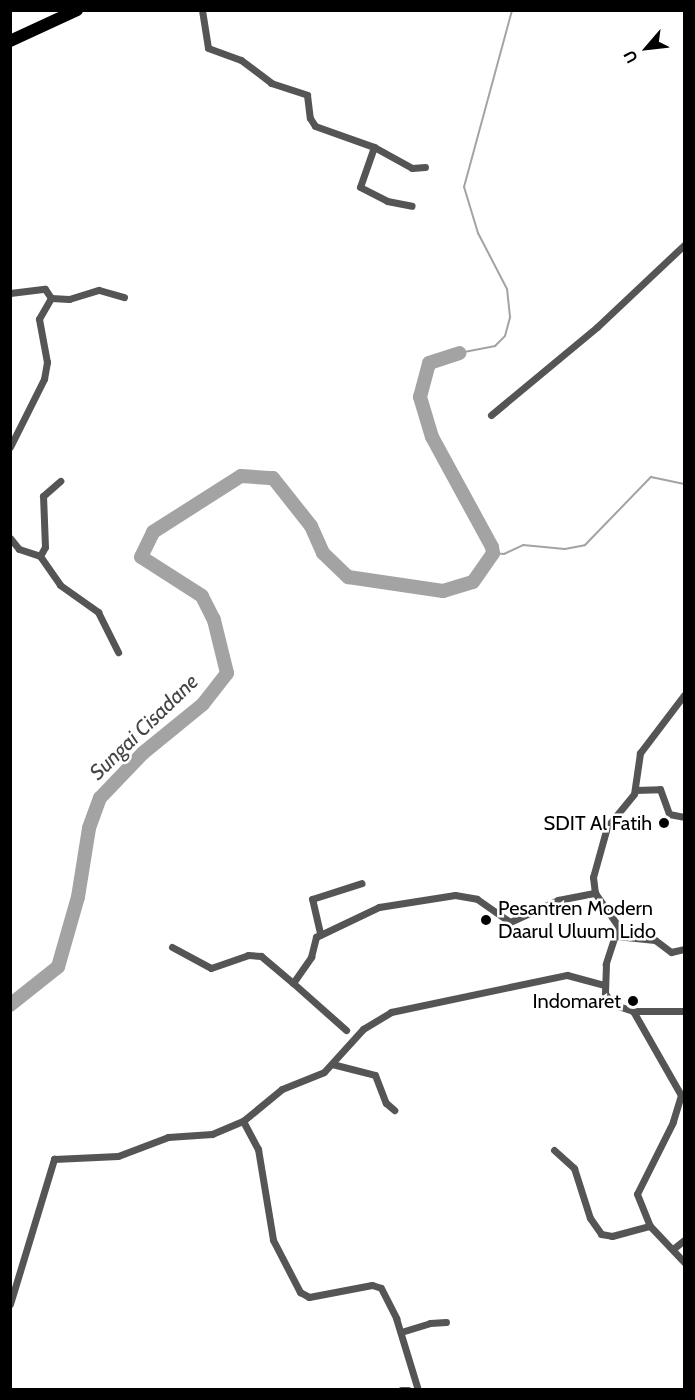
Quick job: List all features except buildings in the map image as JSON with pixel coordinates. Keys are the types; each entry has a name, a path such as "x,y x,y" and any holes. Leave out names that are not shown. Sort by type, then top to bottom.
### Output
{"highway":[{"path":"10,42 77,10"}],"street":[{"path":"202,10 208,48 241,60 271,82 307,95 310,118 315,126 374,147 407,166 425,167"},
{"path":"374,147 360,187 387,201 412,206"},
{"path":"491,415 597,327 684,245"},
{"path":"10,293 45,290 51,298 69,299 99,290 124,297"},
{"path":"10,447 44,379 47,362 39,320 51,298"},
{"path":"40,556 45,547 43,496 60,481"},
{"path":"10,538 13,546 40,556 60,585 98,612 118,652"},
{"path":"684,695 643,748 636,769 635,790 614,816 601,840 594,867 595,893 616,919 616,936 608,956 604,984 612,1004 633,1011 684,1011"},
{"path":"635,790 660,789 669,814 684,817"},
{"path":"320,933 312,899 362,883"},
{"path":"293,983 309,961 314,940 320,933 379,907 446,895 477,899 510,922 558,900 595,893"},
{"path":"616,936 655,940 671,952 684,949"},
{"path":"172,947 211,968 248,955 261,956 346,1030"},
{"path":"10,1304 54,1159 118,1155 168,1137 209,1135 243,1121 282,1089 316,1076 332,1064 359,1033 391,1012 567,975 604,984"},
{"path":"633,1011 681,1098 674,1122 637,1190 650,1226 684,1262"},
{"path":"332,1064 375,1075 386,1103 394,1110"},
{"path":"243,1121 256,1143 273,1240 300,1292 309,1297 377,1285 386,1294 401,1332 418,1389"},
{"path":"554,1150 574,1168 590,1218 601,1234 612,1236 650,1226"},
{"path":"673,1249 684,1240"},
{"path":"401,1332 430,1323 447,1322"},
{"path":"401,1389 408,1389"}],"waterway":[{"path":"459,353 495,346 505,336 510,317 507,289 478,233 464,187 512,10"},
{"name":"Sungai Cisadane","path":"10,1005 58,967 78,897 89,828 100,798 143,753 203,704 227,673 214,620 202,596 141,557 153,532 241,476 273,478 311,526 323,553 348,577 443,591 473,582 493,553 492,547 432,437 420,397 429,363 459,353"},
{"name":"Sungai Cisadane","path":"493,553 504,554 523,545 565,549 585,545 651,477 684,484"}],"place":[{"name":"SDIT Al Fatih","path":"664,823"},
{"name":"Pesantren Modern Daarul Uluum Lido","path":"486,920"},
{"name":"Indomaret","path":"633,1001"}]}
